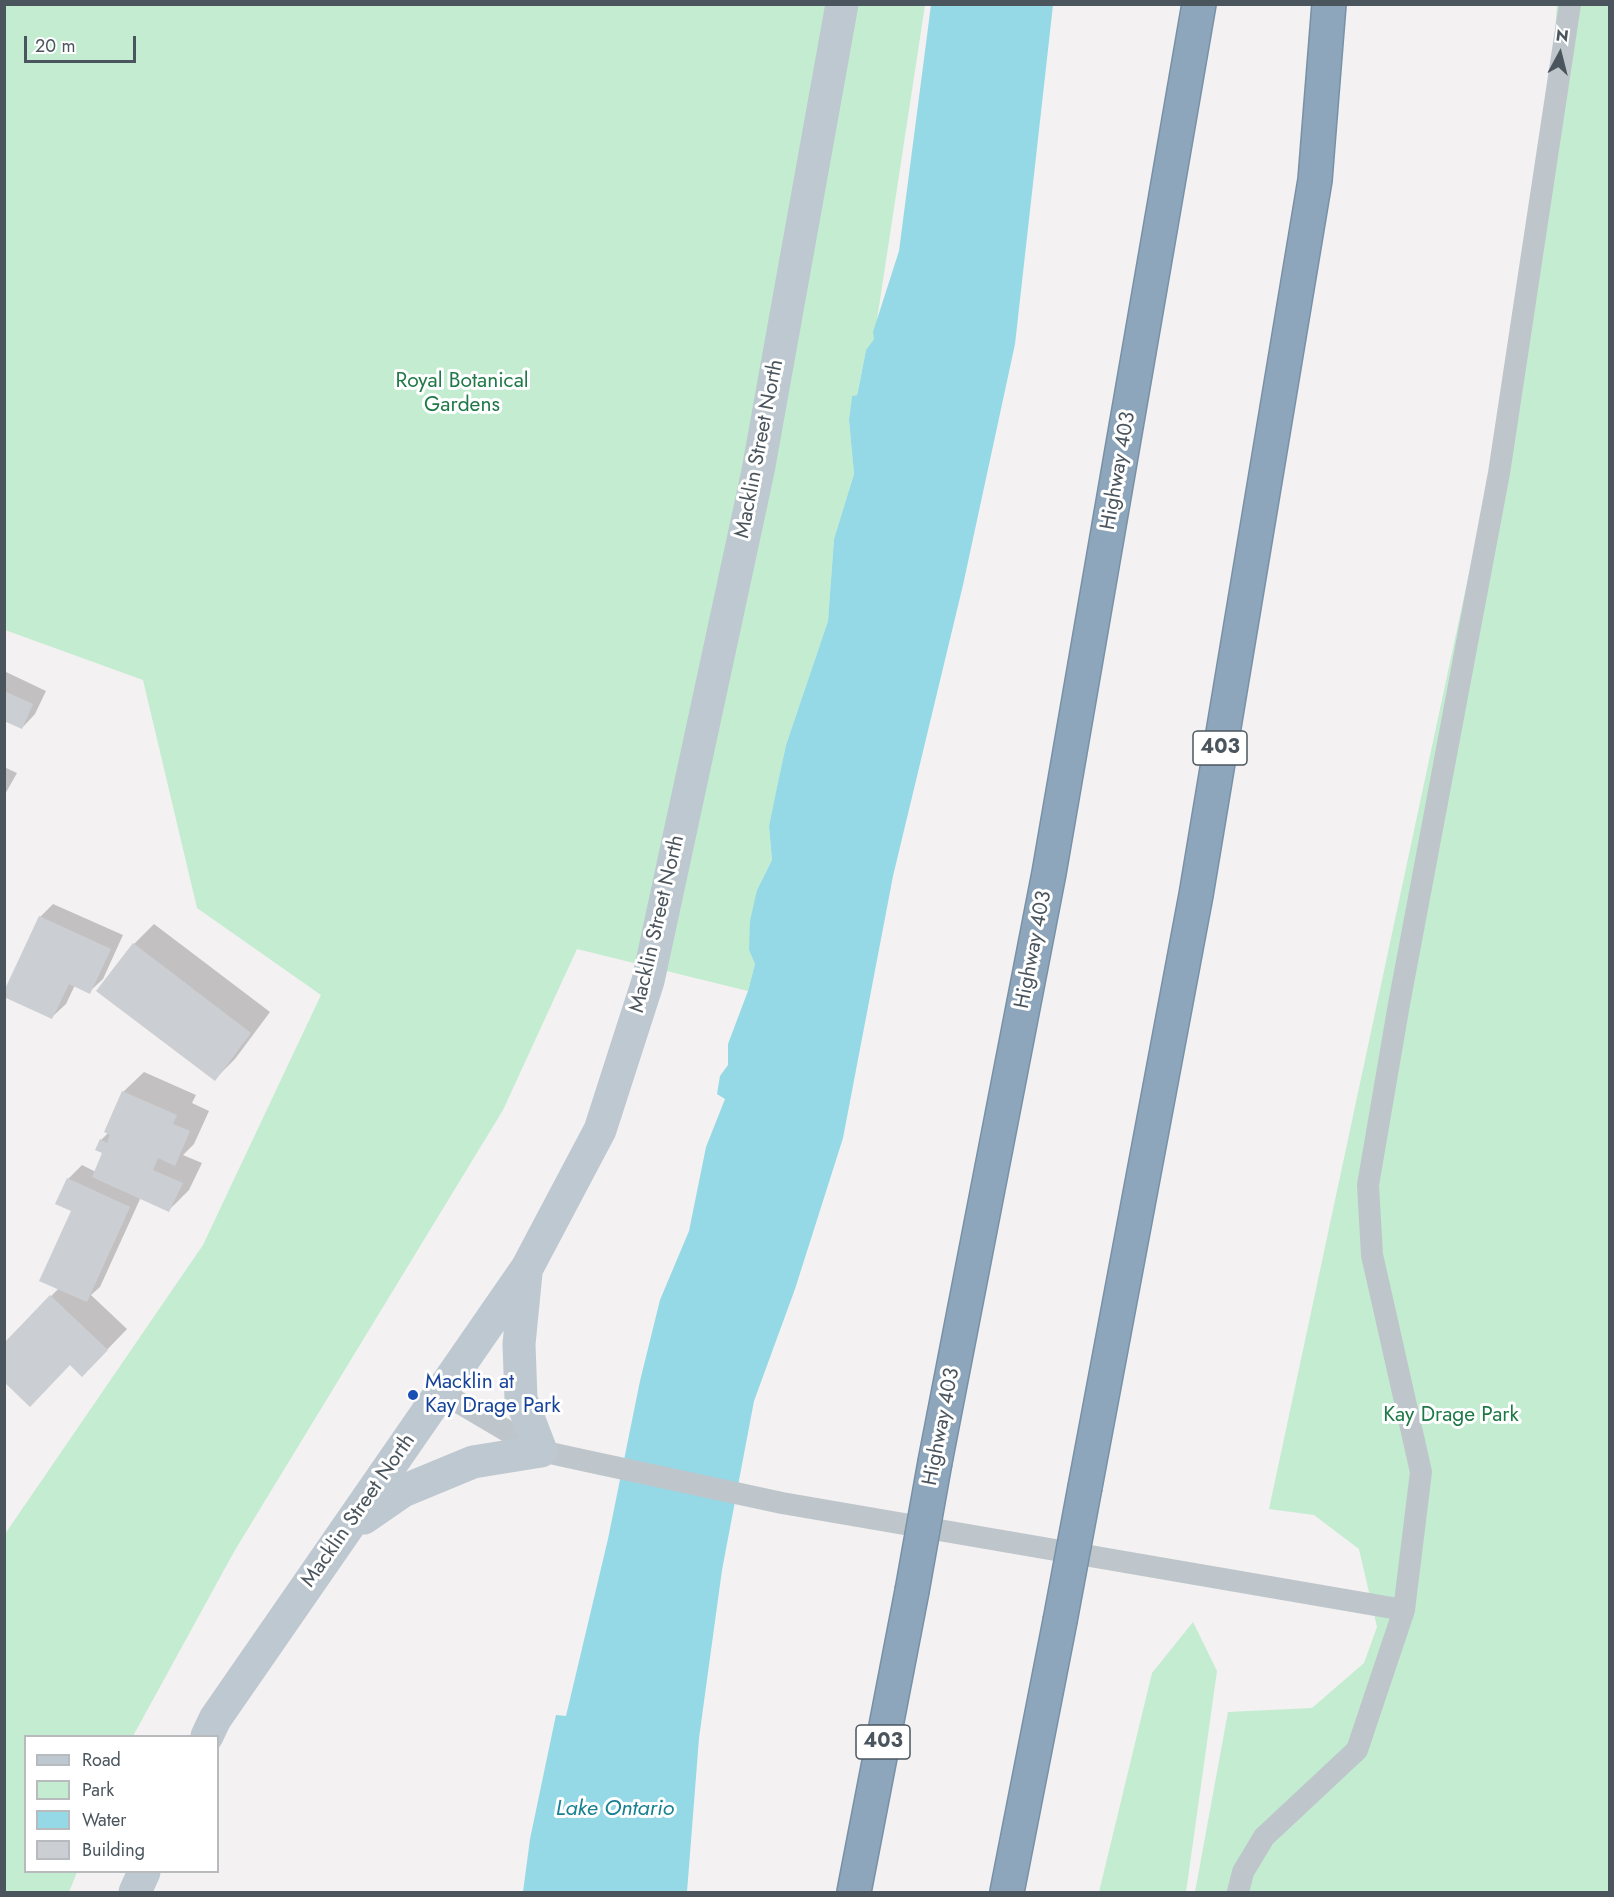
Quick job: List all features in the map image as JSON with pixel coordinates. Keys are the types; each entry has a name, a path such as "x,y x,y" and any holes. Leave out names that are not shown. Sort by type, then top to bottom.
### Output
{"highway":[{"name":"Highway 403","path":"854,1893 1049,873 1199,4"},
{"name":"403","path":"1007,1893 1196,895 1316,180 1329,4"}],"street":[{"name":"Macklin Street North","path":"208,1735 215,1719 527,1268 600,1130 648,981 758,471 842,4"},
{"path":"344,1532 403,1491 473,1462 541,1451 521,1399 519,1344 527,1268"},
{"path":"135,1893 144,1873"}],"lane":[{"path":"1238,1893 1243,1872 1264,1838 1357,1750 1404,1610 1421,1472 1372,1255 1368,1185 1399,1004 1499,473 1569,4"},
{"path":"441,1392 541,1451 782,1503 1404,1610"}],"green space":[{"name":"Royal Botanical Gardens","path":"5,5 925,5 874,339 866,350 857,395 852,396 849,420 854,474 834,539 828,621 786,745 769,826 772,860 757,890 749,950 755,964 748,991 577,949 503,1110 235,1550 134,1735 24,1735 24,1873 77,1873 69,1892 5,1892 5,1534 203,1245 321,995 197,908 143,680 5,630"},
{"name":"Kay Drage Park","path":"1557,5 1609,5 1609,1892 1195,1892 1228,1712 1312,1708 1364,1663 1377,1627 1359,1549 1314,1515 1269,1509 1540,241"},
{"path":"1193,1622 1217,1671 1186,1892 1099,1892 1152,1673"}],"water":[{"name":"Lake Ontario","path":"931,5 1053,5 1015,344 963,585 893,876 843,1138 795,1289 754,1401 722,1570 699,1738 687,1892 523,1892 530,1839 556,1715 566,1716 608,1539 640,1381 660,1300 689,1231 706,1147 725,1099 717,1094 720,1076 728,1065 728,1044 748,991 755,964 749,950 750,921 757,890 772,860 769,826 786,745 828,621 834,539 854,474 849,420 852,396 857,395 866,350 874,339 873,332 899,251"}],"building":[{"path":"4,691 33,704 22,729 4,721"},
{"path":"39,916 111,949 90,994 69,984 52,1019 4,997 4,991"},
{"path":"133,943 251,1033 215,1081 96,991"},
{"path":"122,1091 177,1115 173,1124 190,1131 175,1166 158,1158 153,1170 183,1183 169,1212 92,1177 102,1153 95,1150 100,1139 107,1143 110,1135 104,1132"},
{"path":"67,1178 130,1207 87,1302 39,1281 71,1211 55,1204"},
{"path":"50,1295 108,1350 82,1377 70,1365 30,1407 4,1382 4,1343"}],"place":[{"name":"Macklin at Kay Drage Park","path":"413,1395"}]}
